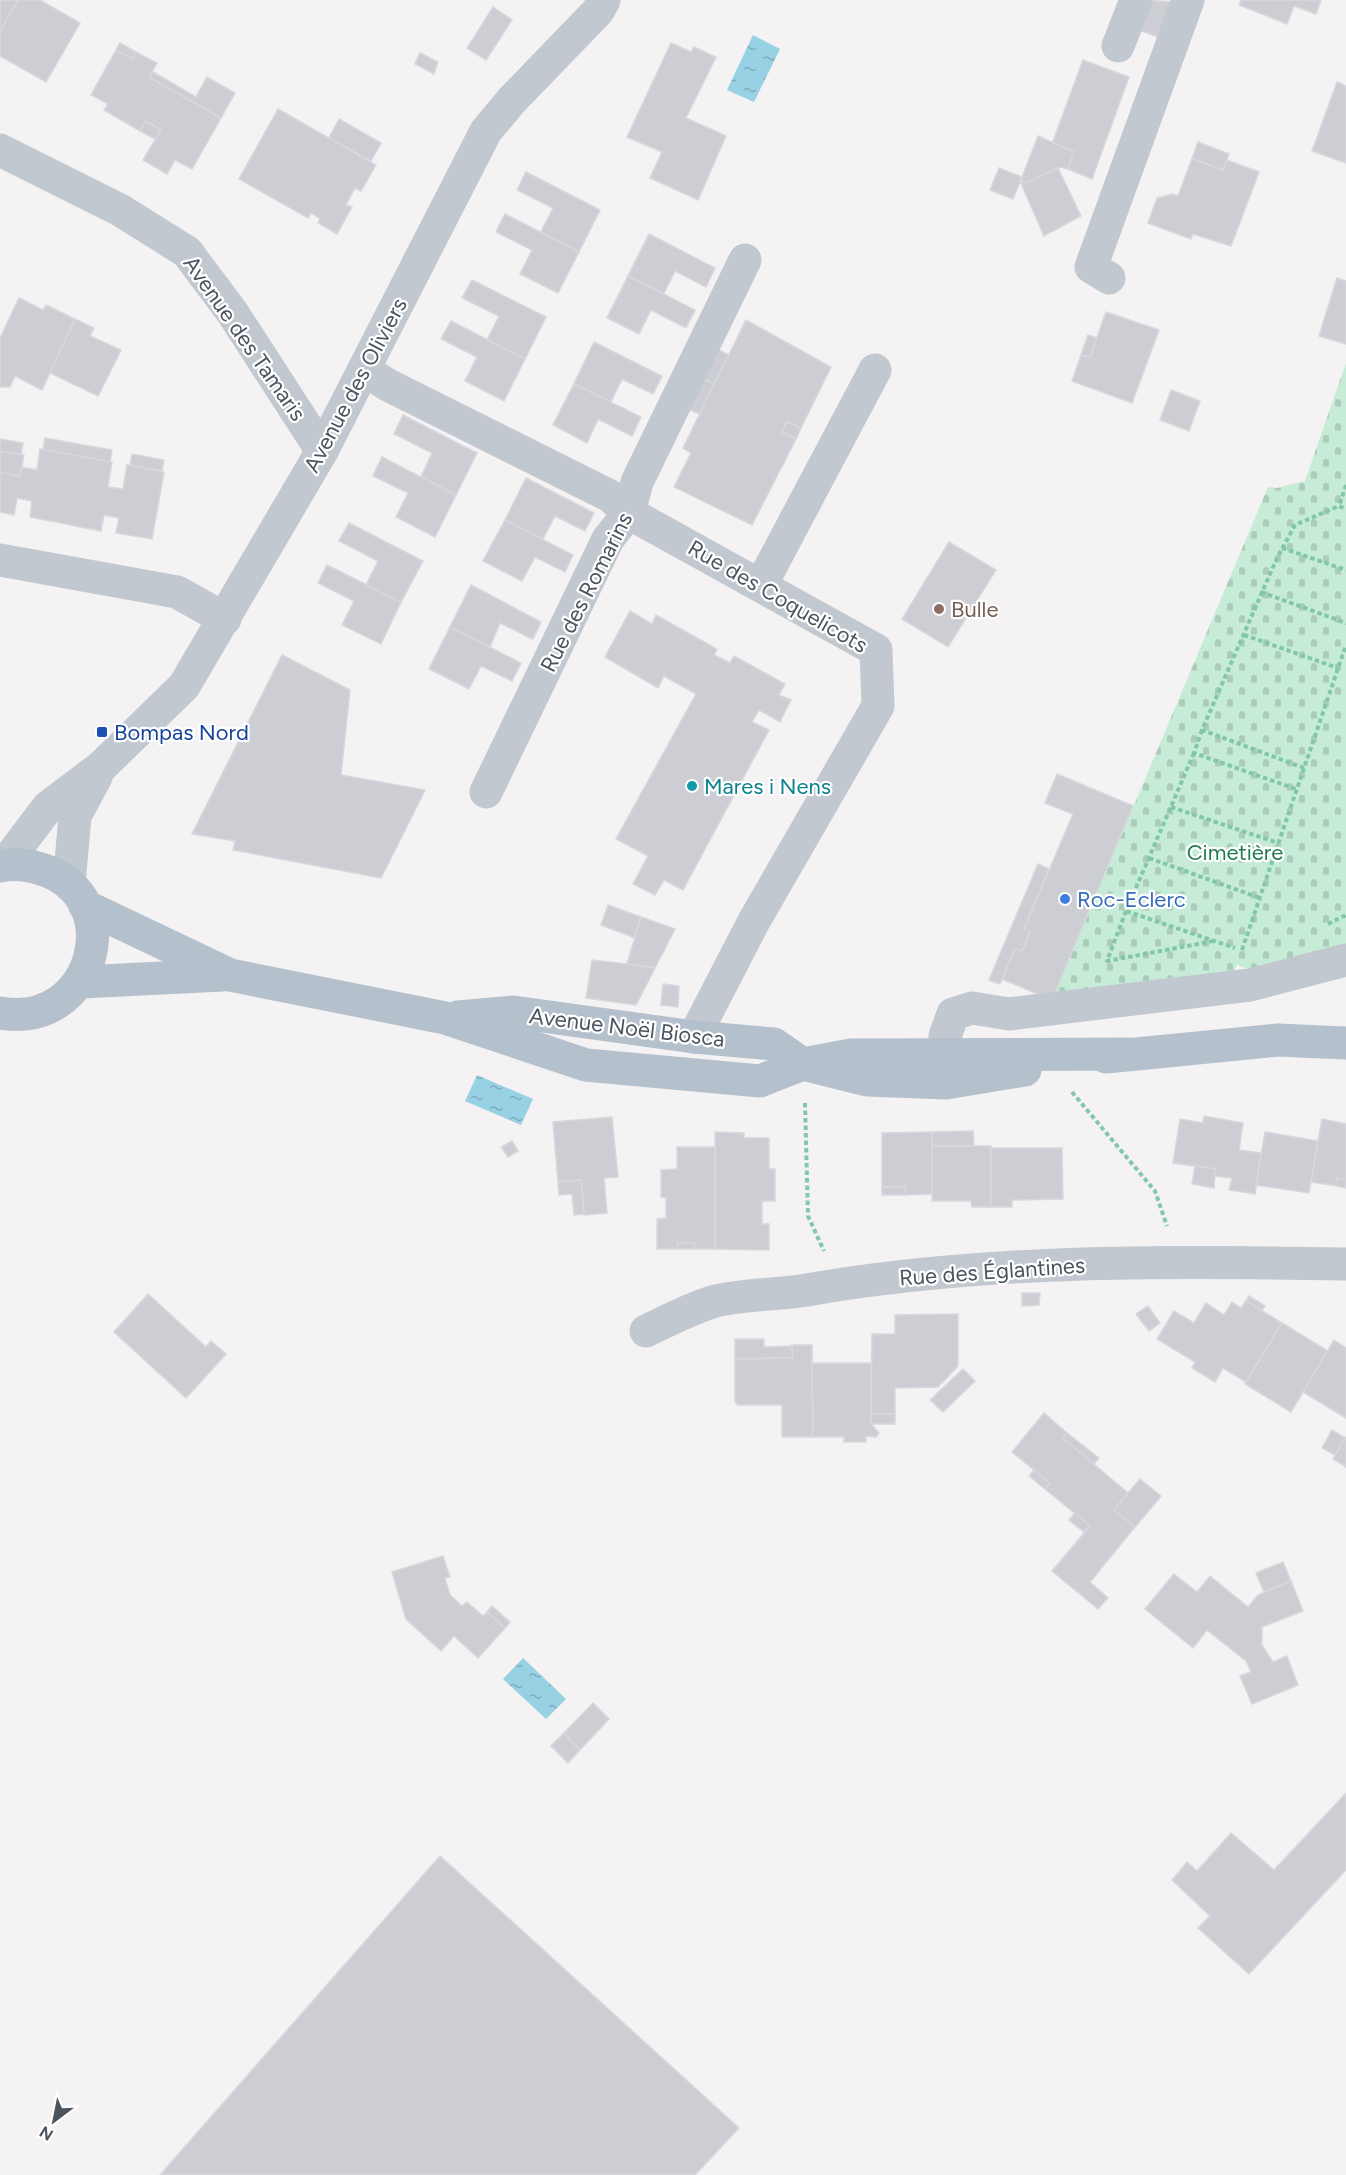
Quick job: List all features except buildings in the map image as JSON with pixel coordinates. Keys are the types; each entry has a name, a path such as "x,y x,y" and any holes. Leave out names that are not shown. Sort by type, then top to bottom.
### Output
{"main road":[{"path":"2,865 27,864 50,871 77,895 230,975"},
{"path":"0,1013 16,1016 41,1012 63,1000 81,982 91,958 93,931 77,895"},
{"name":"Avenue Noël Biosca","path":"230,975 445,1018 586,1065 760,1082 803,1064"},
{"path":"81,982 230,975"},
{"name":"Avenue Noël Biosca","path":"445,1018 513,1012 694,1037 774,1044 803,1064 867,1080 946,1069 1278,1040 1346,1043"},
{"name":"Avenue Noël Biosca","path":"1278,1040 1346,1024"},
{"name":"Avenue Noël Biosca","path":"946,1069 1051,1066 1128,1054"}],"street":[{"name":"Avenue des Oliviers","path":"2,865 48,807 101,767 184,686 322,451 486,131 512,100 598,11 604,0"},
{"path":"1118,46 1136,0"},
{"path":"1108,278 1091,267 1188,0"},
{"name":"Avenue des Tamaris","path":"0,150 120,210 187,252 232,312 322,451"},
{"name":"Rue des Romarins","path":"486,792 608,539 629,513 637,482 745,260"},
{"name":"Rue des Coquelicots","path":"364,370 388,385 610,496 629,513 876,650 878,706 754,921 694,1037"},
{"path":"761,585 875,370"},
{"path":"0,560 177,592 225,619"},
{"name":"Avenue des Oliviers","path":"77,895 75,816 101,767"},
{"path":"946,1069 945,1036 953,1014 972,1008 1009,1014 1250,985 1346,960"},
{"name":"Rue des Églantines","path":"646,1331 713,1302 839,1284 1005,1266 1179,1261 1346,1264"}],"path":[{"path":"1339,507 1346,485"},
{"path":"1215,941 1107,961 1125,911 1282,548 1295,525 1339,507 1346,509"},
{"path":"1282,548 1346,570"},
{"path":"1262,592 1346,623"},
{"path":"1244,635 1338,668"},
{"path":"1239,957 1346,645"},
{"path":"1202,730 1304,768"},
{"path":"1194,753 1296,789"},
{"path":"1171,807 1278,843"},
{"path":"1149,858 1260,898"},
{"path":"1125,911 1242,950"},
{"path":"803,1064 808,1216 839,1284"},
{"path":"1051,1066 1155,1191 1179,1261"}],"green space":[{"name":"Cimetière","path":"1346,363 1346,945 1259,973 1237,965 1230,978 1052,1000 1268,487 1277,488 1305,481"}],"water":[{"path":"753,35 780,49 754,102 727,90"},
{"path":"477,1075 533,1099 521,1125 465,1101"},
{"path":"523,1658 566,1699 546,1719 503,1679"}],"place":[{"name":"Bulle","path":"939,609"},
{"name":"Bompas Nord","path":"102,732"},
{"name":"Mares i Nens","path":"692,786"},
{"name":"Roc-Eclerc","path":"1065,899"}]}
